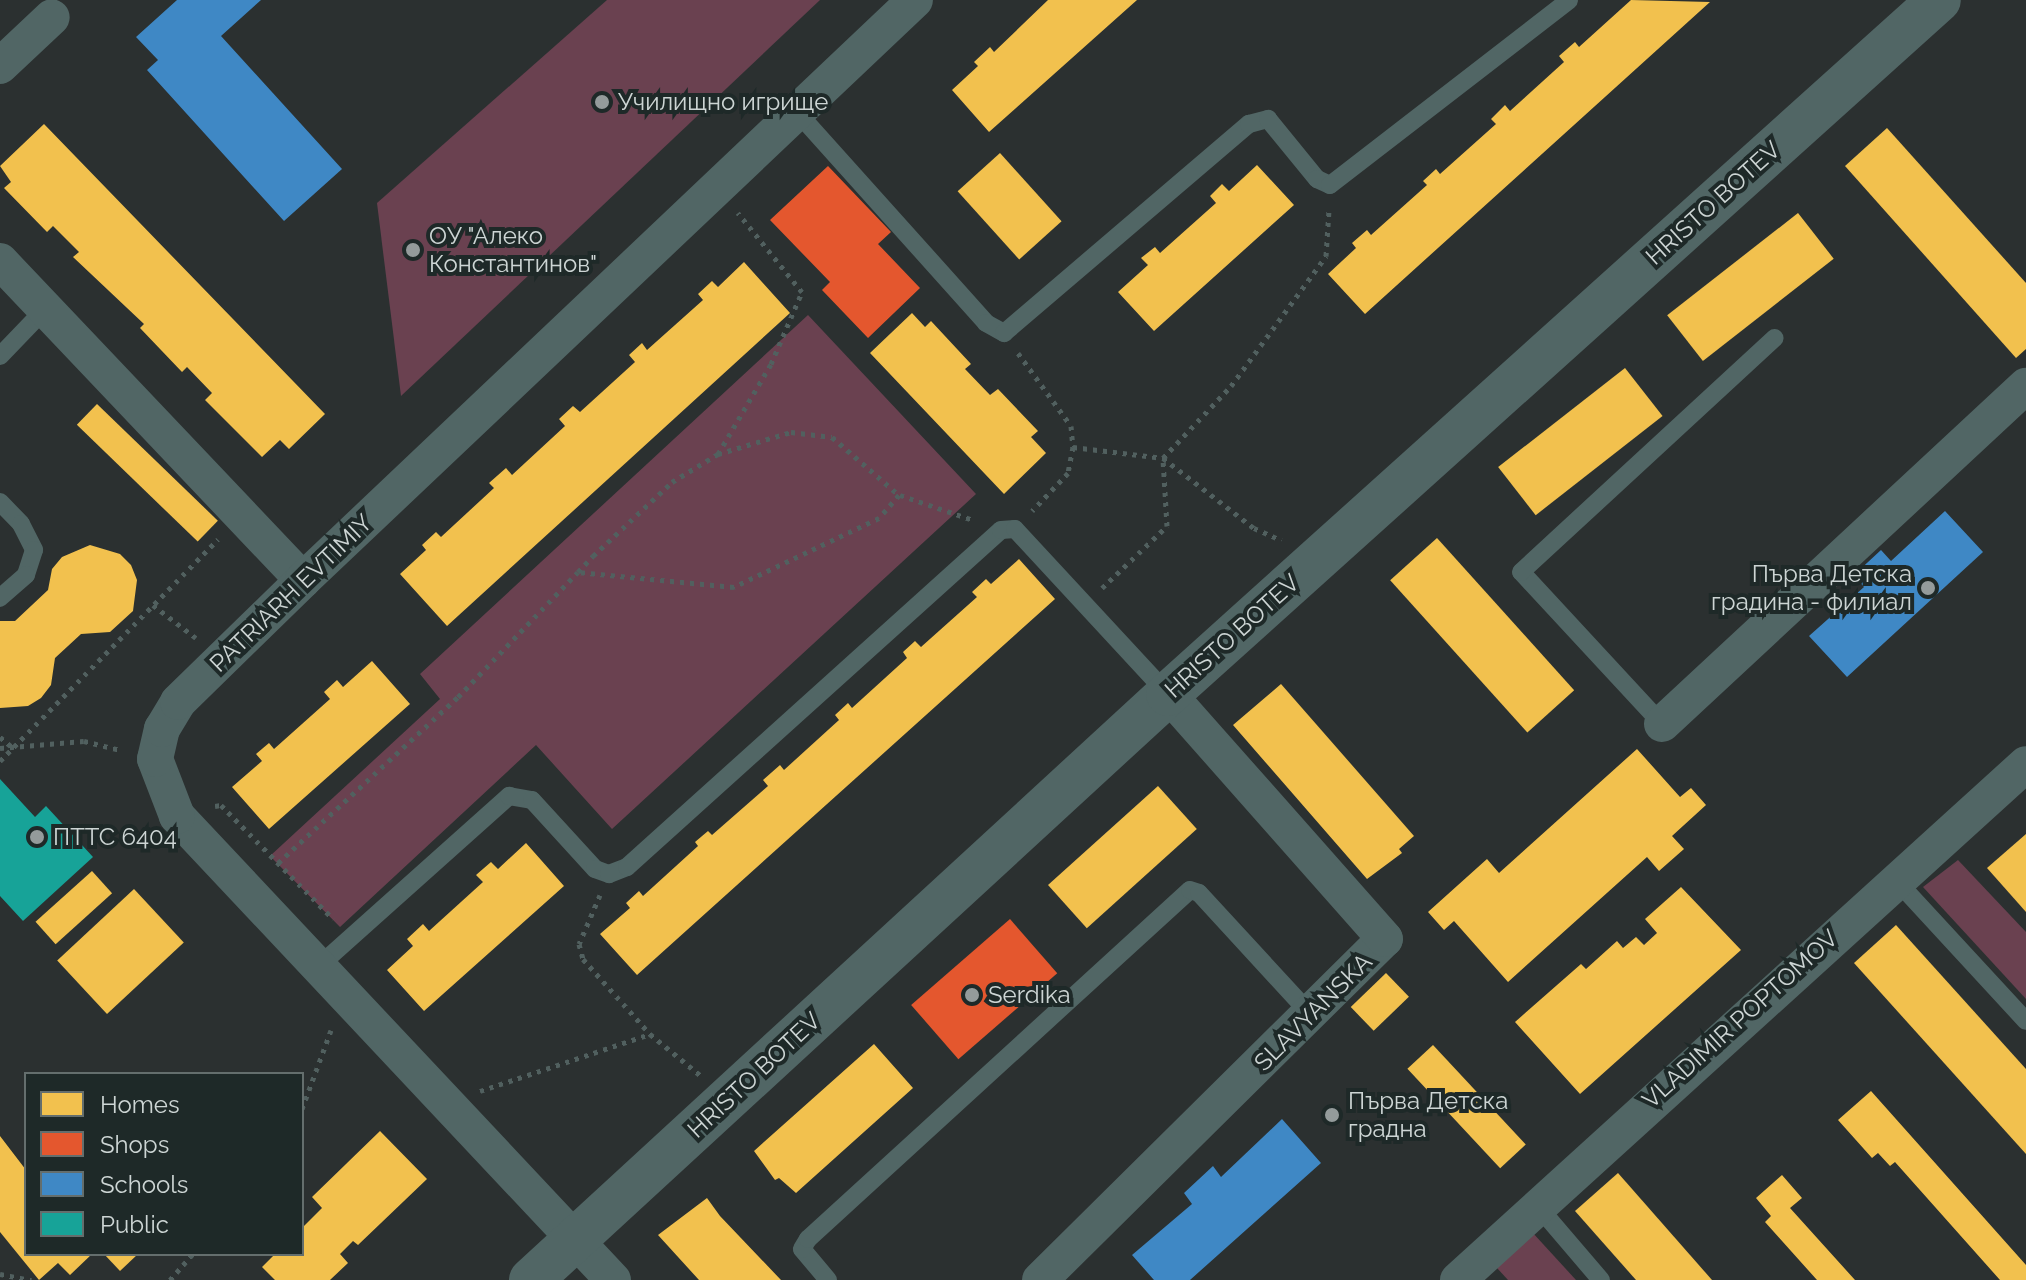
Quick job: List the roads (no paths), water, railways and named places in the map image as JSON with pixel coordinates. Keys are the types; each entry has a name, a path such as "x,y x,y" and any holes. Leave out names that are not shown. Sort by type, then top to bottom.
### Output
{"street":[{"name":"PATRIARH EVTIMIY","path":"320,965 177,816 155,759 162,729 178,702 915,0"},
{"name":"HRISTO BOTEV","path":"531,1280 1168,694 1939,0"},
{"path":"0,66 52,6"},
{"path":"0,261 303,580"},
{"path":"1662,724 2026,386"},
{"name":"SLAVYANSKA","path":"1040,1280 1385,939 1168,694"},
{"name":"VLADIMIR POPTOMOV","path":"1458,1280 1536,1204 2026,764"},
{"path":"320,965 613,1280"}],"lane":[{"path":"797,112 986,323 1004,333 1249,124 1268,119 1317,179 1330,185 1569,0"},
{"path":"0,356 47,307"},
{"path":"1662,724 1521,572 1775,338"},
{"path":"0,502 21,524 34,550 26,575 0,598"},
{"path":"320,965 509,796 532,800 595,869 609,874 627,867 1008,530 1084,604 1168,694"},
{"path":"1895,879 2026,1021"},
{"path":"828,1280 802,1249 808,1239 1190,890 1199,893 1311,1015"},
{"path":"1536,1204 1601,1280"}],"place":[{"name":"Училищно игрище","path":"602,102"},
{"name":"ОУ \"Алеко Константинов\"","path":"413,250"},
{"name":"Първа Детска градина - филиал","path":"1928,588"},
{"name":"ПТТС 6404","path":"37,837"},
{"name":"Serdika","path":"972,995"},
{"name":"Първа Детска градна","path":"1332,1115"}]}
